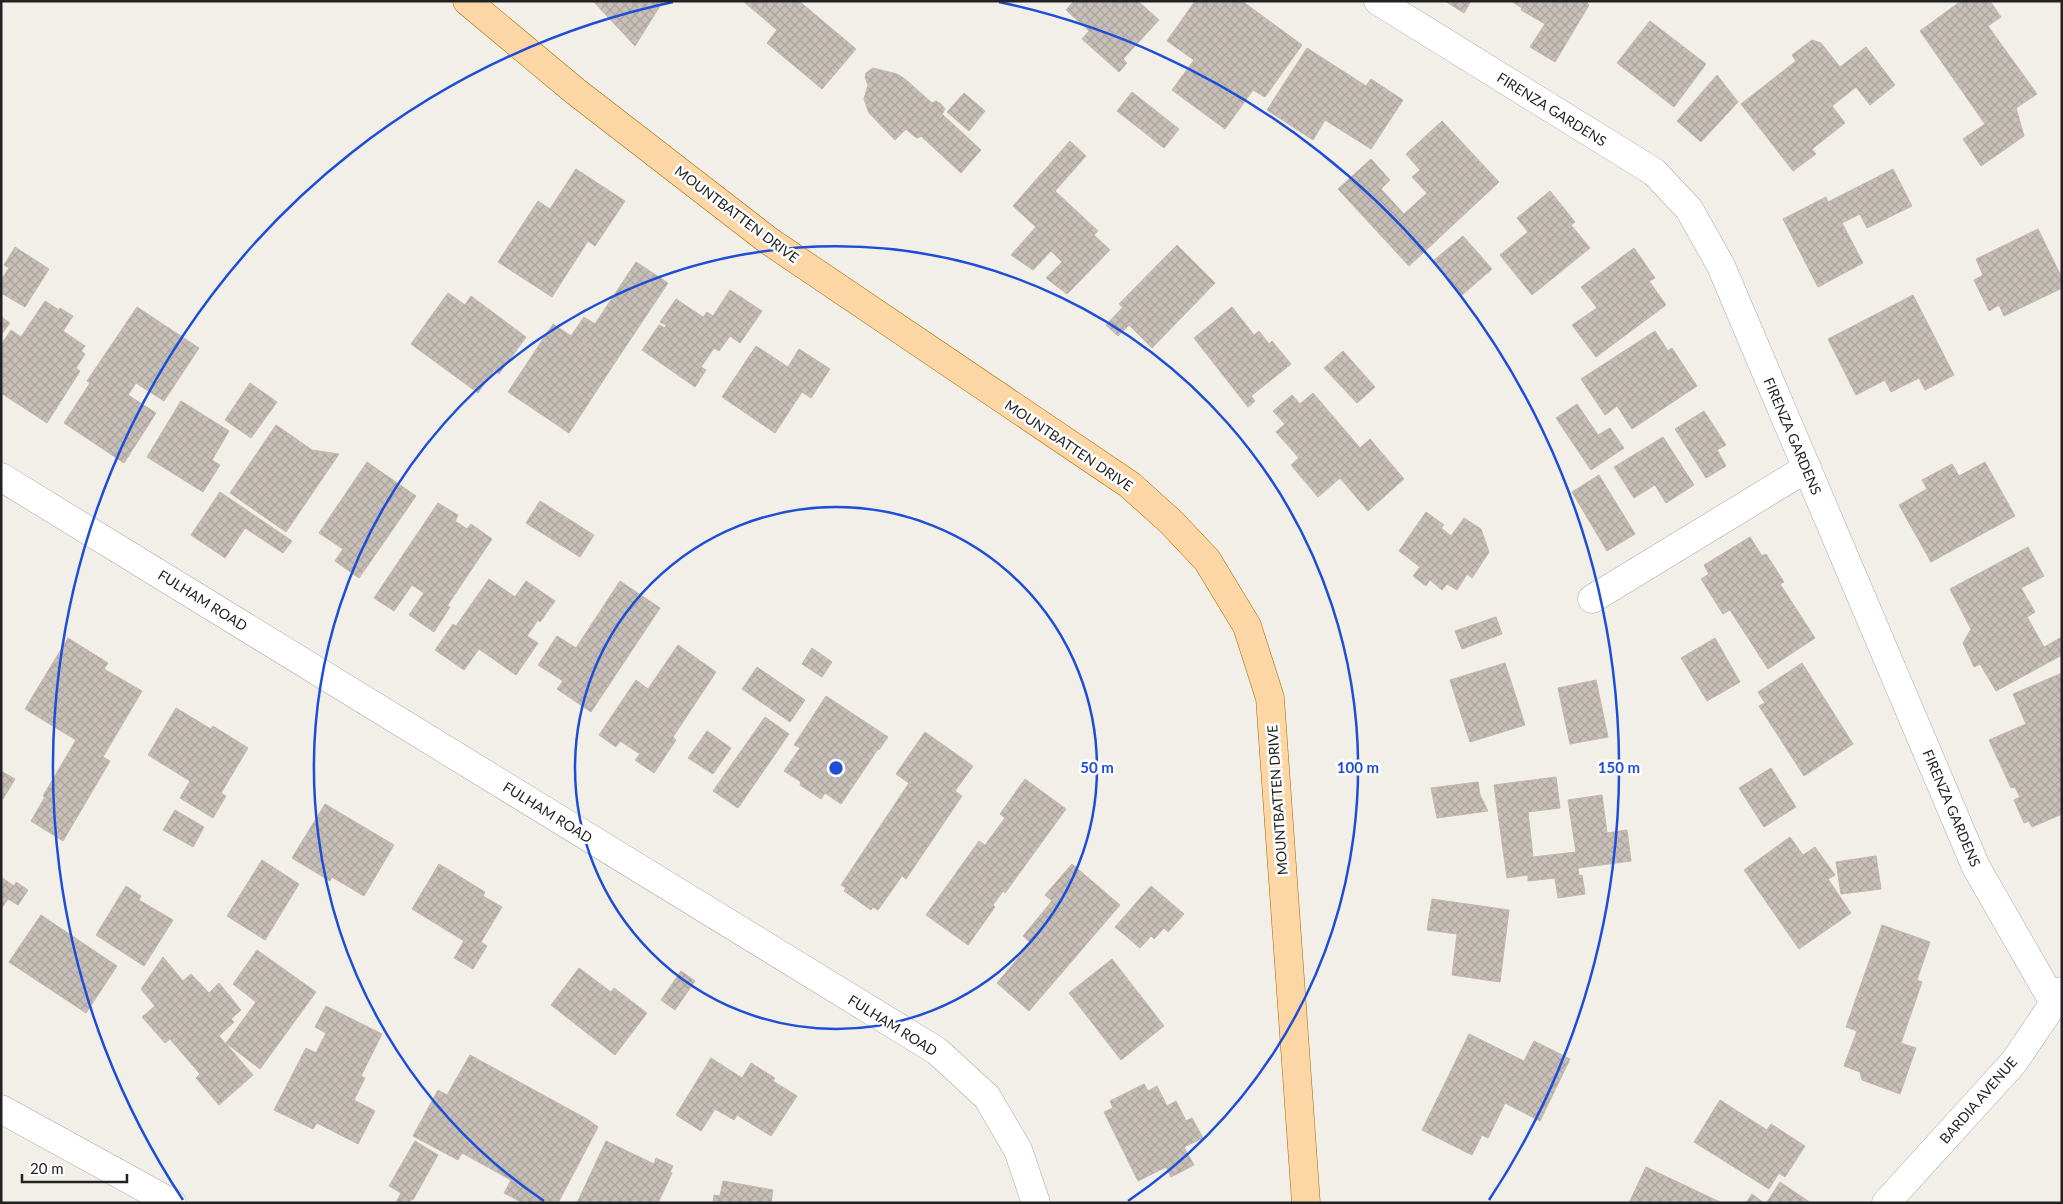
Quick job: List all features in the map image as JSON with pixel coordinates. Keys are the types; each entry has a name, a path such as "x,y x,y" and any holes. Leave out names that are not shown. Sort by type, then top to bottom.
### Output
{"main road":[{"name":"MOUNTBATTEN DRIVE","path":"467,1 575,91 769,241 1130,485 1170,522 1206,560 1246,626 1270,698 1306,1203"}],"street":[{"name":"FIRENZA GARDENS","path":"1378,1 1654,172 1688,209 1721,266 1976,867 2058,997"},
{"path":"1592,599 1806,468"},
{"name":"FULHAM ROAD","path":"1,477 937,1051 987,1097 1018,1150 1036,1203"},
{"name":"BARDIA AVENUE","path":"1886,1203 2014,1062 2058,997"},
{"path":"1,1109 172,1203"}],"building":[{"path":"593,1 663,1 635,46"},
{"path":"743,1 799,1 856,49 822,89 767,43 777,30"},
{"path":"1074,1 1138,1 1159,20 1123,59 1127,63 1119,72 1082,39 1089,31 1066,10"},
{"path":"1195,1 1242,1 1302,45 1265,97 1253,90 1225,129 1172,90 1194,60 1167,41"},
{"path":"1445,1 1471,1 1464,13"},
{"path":"1511,1 1588,1 1589,5 1555,62 1530,47 1545,24 1521,10 1522,8"},
{"path":"1961,1 1990,1 2001,17 1988,26 2037,94 2016,108 2024,136 1981,166 1963,139 1985,124 1920,31"},
{"path":"1650,21 1706,64 1674,107 1617,63"},
{"path":"1812,40 1821,43 1840,67 1866,47 1895,85 1870,105 1856,87 1832,106 1845,123 1812,149 1816,154 1793,171 1741,104 1796,61 1792,55"},
{"path":"1307,48 1366,86 1371,79 1403,100 1371,149 1325,120 1313,140 1267,110"},
{"path":"873,68 897,74 932,103 936,101 941,104 945,109 942,114 981,150 961,173 921,136 915,137 906,129 895,140 869,113 864,99 868,85 865,77 866,73"},
{"path":"1717,75 1738,102 1701,142 1677,121"},
{"path":"1132,92 1179,129 1164,148 1117,111"},
{"path":"964,93 985,111 969,131 947,112"},
{"path":"1442,121 1499,182 1409,266 1338,189 1371,159 1390,180 1381,189 1404,214 1427,193 1412,177 1420,170 1406,154"},
{"path":"1070,141 1086,156 1055,191 1098,231 1094,235 1110,250 1067,294 1046,278 1062,262 1051,251 1033,270 1011,255 1036,227 1013,206"},
{"path":"576,169 625,201 595,246 588,241 552,297 498,262 538,201 550,209"},
{"path":"1893,169 1912,206 1867,228 1860,214 1842,223 1863,263 1818,287 1783,219 1826,197 1828,202"},
{"path":"1550,191 1575,222 1571,225 1590,248 1532,295 1500,255 1528,232 1517,218"},
{"path":"2038,229 2062,278 2062,288 2004,316 1999,305 1989,311 1974,280 1983,275 1976,259"},
{"path":"1463,236 1492,269 1462,295 1433,261"},
{"path":"1177,245 1215,283 1152,348 1129,325 1118,336 1106,325 1123,307 1119,304"},
{"path":"15,247 49,269 25,307 1,293 1,280 9,268 4,265"},
{"path":"1634,248 1655,278 1649,281 1666,305 1596,357 1572,325 1597,308 1581,287"},
{"path":"636,262 668,283 614,364 571,336 584,317 595,324"},
{"path":"730,290 762,311 740,343 730,336 719,351 714,348 701,367 706,370 695,387 642,350 659,325 665,328 666,325 660,322 676,299 703,317 707,312 713,316"},
{"path":"448,293 465,305 471,296 526,337 499,374 494,370 478,393 411,344"},
{"path":"1913,295 1954,375 1925,390 1919,378 1891,392 1885,380 1856,395 1828,339"},
{"path":"45,301 73,316 63,331 85,346 81,351 85,354 76,368 80,371 47,423 1,393 1,345 11,330 21,337"},
{"path":"137,307 199,348 164,401 136,383 128,395 156,413 124,463 64,423 90,383 87,381"},
{"path":"1232,307 1254,335 1259,331 1269,344 1272,341 1291,364 1251,396 1255,401 1248,407 1194,338"},
{"path":"1,317 10,323 1,335"},
{"path":"553,324 614,364 569,433 508,392"},
{"path":"1655,331 1668,351 1672,348 1697,386 1632,429 1617,406 1605,415 1581,379"},
{"path":"756,346 788,367 799,349 830,369 811,398 802,392 775,433 722,397"},
{"path":"1343,351 1375,387 1357,403 1324,368"},
{"path":"250,383 277,402 251,438 225,420"},
{"path":"1313,393 1360,448 1370,439 1404,479 1368,511 1340,478 1318,497 1291,465 1299,458 1276,432 1285,424 1273,411 1292,395 1300,404"},
{"path":"181,401 229,431 212,460 220,465 203,492 147,457"},
{"path":"1577,404 1598,435 1610,428 1624,448 1591,470 1556,418"},
{"path":"1704,411 1726,445 1717,450 1726,466 1706,478 1675,429"},
{"path":"276,425 312,450 339,454 286,532 230,493"},
{"path":"1663,437 1694,485 1666,503 1655,485 1634,498 1614,467"},
{"path":"367,462 416,496 359,578 335,561 343,549 319,533"},
{"path":"1985,462 2015,516 1931,562 1899,505 1927,489 1922,480 1952,464 1959,476"},
{"path":"1599,475 1635,534 1607,551 1572,492"},
{"path":"220,492 292,541 283,553 245,528 225,558 191,535"},
{"path":"540,501 594,535 580,557 526,523"},
{"path":"438,503 458,515 455,521 467,529 471,524 492,539 447,606 450,607 434,632 409,615 424,593 412,585 394,611 374,598"},
{"path":"1426,512 1444,525 1441,528 1451,536 1464,518 1481,529 1489,552 1472,578 1467,574 1457,590 1447,584 1442,590 1430,580 1426,586 1413,576 1420,567 1399,551"},
{"path":"1750,537 1762,556 1766,554 1784,582 1780,584 1815,638 1768,669 1730,610 1723,614 1701,579 1709,574 1704,565"},
{"path":"2028,547 2044,576 2021,588 2035,612 2027,617 2044,647 2062,637 2062,655 1996,691 1980,664 1974,667 1963,643 1971,629 1950,589"},
{"path":"489,579 515,597 526,581 555,601 527,636 538,643 516,675 479,649 464,670 435,650 453,624 456,626"},
{"path":"620,581 660,608 591,712 557,689 563,681 538,665 557,636 576,648"},
{"path":"1496,617 1502,634 1462,649 1455,631"},
{"path":"68,638 108,663 104,669 142,691 103,757 110,761 63,841 31,821 45,797 43,796 76,740 25,709"},
{"path":"1715,638 1740,682 1707,701 1681,658"},
{"path":"678,645 716,672 673,737 676,740 654,773 635,760 640,754 620,741 616,747 599,735 636,680 648,689"},
{"path":"812,648 832,662 822,677 802,664"},
{"path":"1505,663 1525,725 1470,742 1450,680"},
{"path":"1802,663 1853,744 1804,776 1759,706 1765,703 1758,692"},
{"path":"757,667 805,700 790,722 742,689"},
{"path":"2062,673 2062,814 2032,827 2029,821 2024,823 2014,800 2020,797 2015,787 2011,788 1989,740 2026,724 2013,694"},
{"path":"1596,680 1608,737 1570,744 1558,688"},
{"path":"826,696 888,737 841,804 825,793 821,799 800,785 801,782 784,771 800,748 794,745"},
{"path":"176,708 211,729 213,726 248,748 221,793 226,796 213,818 180,798 190,781 148,755"},
{"path":"765,717 789,734 738,808 713,791"},
{"path":"707,731 731,748 713,774 688,758"},
{"path":"925,732 973,766 955,791 962,796 906,879 902,876 878,910 873,907 871,910 844,891 846,888 841,885 909,783 896,774"},
{"path":"1771,768 1796,807 1764,827 1739,788"},
{"path":"1,771 15,779 1,802"},
{"path":"1556,777 1560,808 1528,812 1533,857 1576,852 1568,800 1602,795 1607,833 1627,830 1631,861 1578,868 1579,876 1582,875 1585,894 1558,898 1555,878 1528,881 1528,875 1507,878 1494,785"},
{"path":"1025,779 1066,809 1005,893 1003,891 993,905 995,907 968,945 926,915 979,841 985,845 1005,818 1000,814"},
{"path":"1478,782 1480,795 1488,811 1437,818 1431,788"},
{"path":"325,804 394,845 364,896 332,877 330,881 292,858"},
{"path":"175,810 204,827 193,847 163,830"},
{"path":"1790,837 1803,855 1815,847 1835,875 1828,879 1851,913 1799,949 1744,870"},
{"path":"1876,856 1881,889 1841,894 1836,862"},
{"path":"262,860 299,884 265,940 227,916"},
{"path":"439,864 485,892 483,896 502,907 481,942 487,946 473,969 454,958 464,941 412,909"},
{"path":"1072,864 1120,905 1029,1011 997,983 1031,943 1023,936 1052,901 1045,895"},
{"path":"1,877 14,886 16,882 28,890 18,905 8,899 1,909"},
{"path":"126,886 141,896 139,900 173,920 144,966 96,935"},
{"path":"1151,886 1184,914 1168,932 1164,928 1154,939 1151,936 1140,948 1115,927"},
{"path":"1432,899 1509,910 1500,982 1452,975 1457,934 1427,930"},
{"path":"41,915 117,966 86,1013 9,962"},
{"path":"1882,925 1930,942 1917,980 1922,982 1901,1043 1916,1048 1900,1094 1862,1080 1860,1072 1844,1066 1857,1031 1846,1027"},
{"path":"257,950 316,992 260,1069 226,1043 256,1002 233,984"},
{"path":"163,957 183,981 191,974 209,993 219,983 241,1010 231,1019 234,1022 219,1036 253,1075 219,1105 196,1078 200,1074 170,1039 165,1043 142,1017 155,1006 141,989"},
{"path":"1112,959 1164,1026 1121,1060 1069,993"},
{"path":"579,968 611,992 614,988 647,1013 615,1055 551,1005"},
{"path":"681,971 695,981 675,1010 661,1000"},
{"path":"326,1006 382,1034 361,1076 365,1078 354,1100 375,1111 358,1144 317,1123 313,1129 274,1110 306,1048 316,1053 326,1033 315,1027"},
{"path":"1469,1034 1524,1061 1534,1041 1570,1059 1540,1121 1505,1103 1488,1138 1482,1135 1472,1155 1422,1130"},
{"path":"470,1055 587,1119 598,1127 558,1203 523,1203 504,1193 511,1180 462,1153 458,1160 413,1136 438,1090 447,1095"},
{"path":"711,1058 742,1078 751,1063 775,1078 773,1081 797,1096 771,1136 737,1115 734,1120 715,1109 701,1131 676,1115"},
{"path":"1144,1084 1148,1091 1157,1086 1167,1106 1176,1101 1186,1121 1192,1118 1203,1138 1184,1147 1194,1165 1171,1177 1166,1167 1138,1181 1104,1112 1113,1108 1110,1101"},
{"path":"1720,1100 1767,1130 1771,1124 1805,1146 1785,1177 1779,1173 1769,1189 1694,1142"},
{"path":"415,1141 438,1155 413,1200 411,1199 409,1203 396,1203 401,1193 389,1186"},
{"path":"606,1141 654,1164 656,1158 673,1166 670,1172 672,1173 658,1203 577,1203"},
{"path":"1646,1167 1722,1203 1629,1203"},
{"path":"723,1181 773,1190 771,1203 713,1203 714,1195 720,1196"},
{"path":"1780,1182 1811,1203 1768,1203"},
{"path":"1752,1194 1764,1203 1746,1203"}]}
